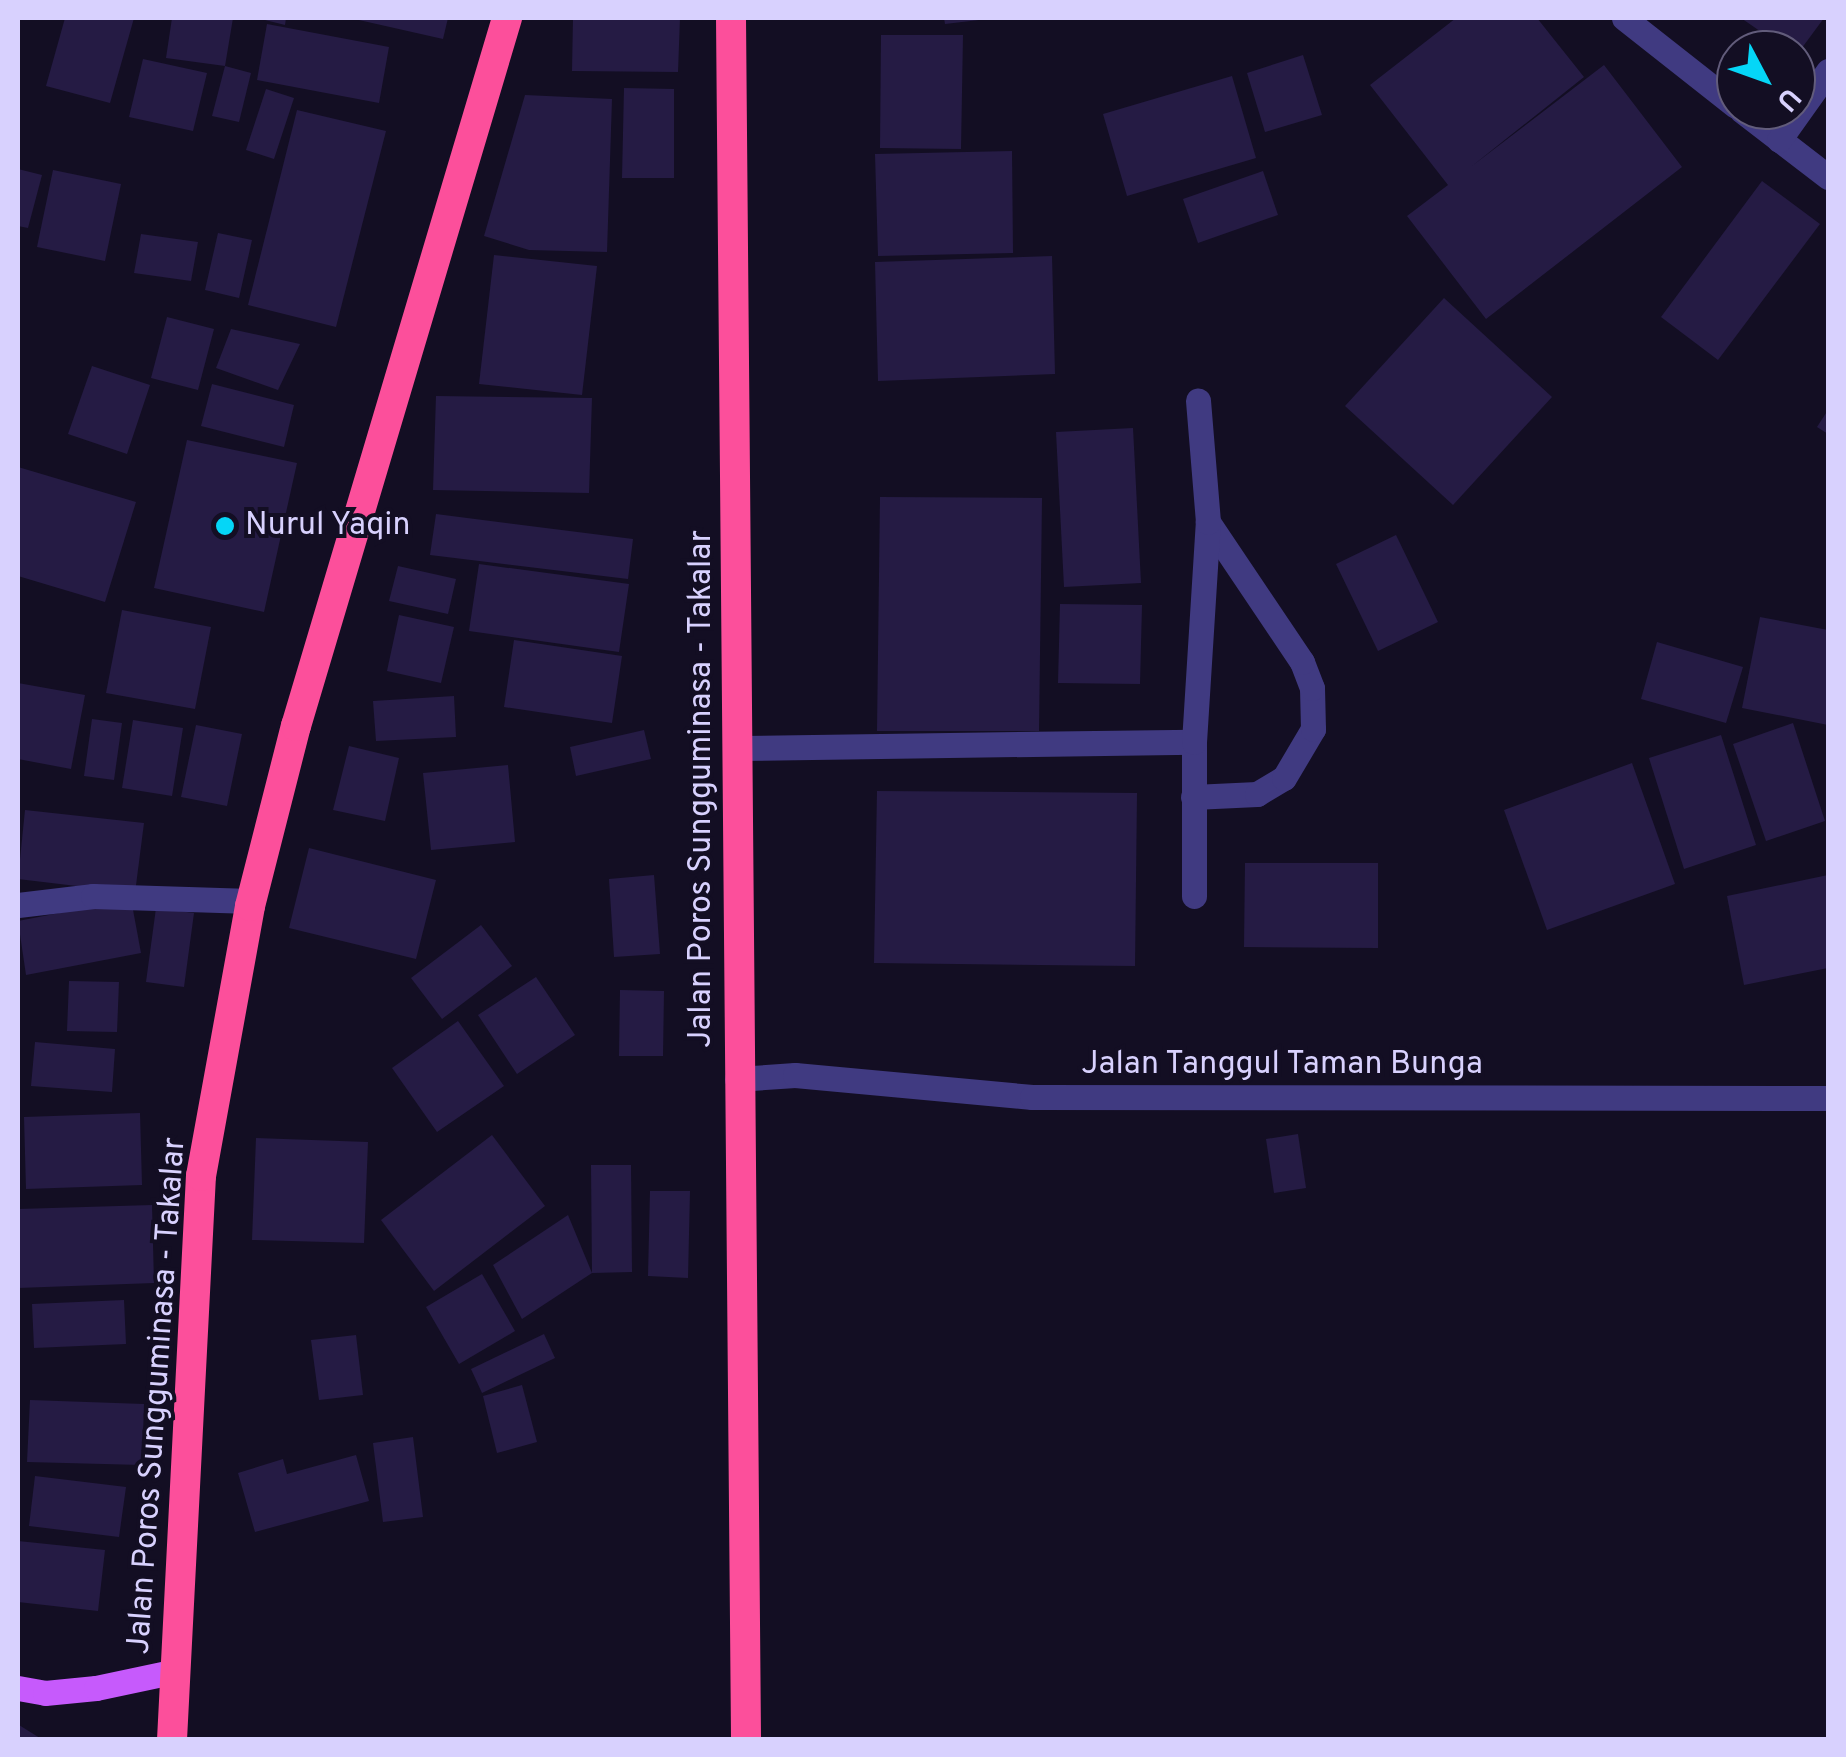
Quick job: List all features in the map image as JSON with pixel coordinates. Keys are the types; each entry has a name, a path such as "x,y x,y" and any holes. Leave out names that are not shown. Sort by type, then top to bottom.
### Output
{"highway":[{"name":"Jalan Poros Sungguminasa - Takalar","path":"172,1734 201,1176 251,900 296,726 506,18"},
{"name":"Jalan Poros Sungguminasa - Takalar","path":"731,18 746,1740"}],"main road":[{"path":"18,1688 96,1688 176,1671"}],"street":[{"path":"1624,18 1716,91"},
{"path":"1779,140 1828,71"},
{"path":"1766,130 1828,177"},
{"path":"1194,896 1194,742 1208,522 1198,400"},
{"path":"1193,797 1257,794 1284,778 1314,730 1312,688 1302,662 1208,522"},
{"path":"738,748 1194,742"},
{"path":"18,905 93,896 251,900"},
{"name":"Jalan Tanggul Taman Bunga","path":"738,1079 795,1074 1032,1097 1828,1098"}],"building":[{"path":"65,18 134,18 110,103 46,86"},
{"path":"172,18 233,18 225,66 166,58"},
{"path":"257,18 286,18 285,25"},
{"path":"350,18 448,18 443,39"},
{"path":"573,18 680,18 678,72 572,71"},
{"path":"944,18 979,18 979,20 945,24"},
{"path":"1456,18 1537,18 1584,77 1472,166 1604,65 1682,167 1486,319 1407,216 1448,185 1370,85"},
{"path":"1741,18 1824,18 1815,30 1758,30"},
{"path":"267,24 389,47 379,103 257,80"},
{"path":"881,35 963,35 961,149 880,148"},
{"path":"1303,55 1322,115 1265,132 1247,73"},
{"path":"143,59 207,73 193,131 129,117"},
{"path":"225,66 251,73 239,122 212,116"},
{"path":"1232,76 1256,158 1127,196 1103,114"},
{"path":"624,88 674,89 674,178 622,178"},
{"path":"266,89 294,98 274,159 246,150"},
{"path":"525,95 612,99 607,252 529,250 484,236"},
{"path":"297,110 386,131 336,327 248,305"},
{"path":"1012,151 1013,253 878,256 875,154"},
{"path":"18,169 42,175 28,228 18,226"},
{"path":"53,170 121,184 105,261 37,247"},
{"path":"1263,171 1278,215 1198,243 1183,199"},
{"path":"1762,181 1820,224 1718,360 1661,317"},
{"path":"218,233 252,240 239,298 205,290"},
{"path":"141,234 198,242 191,281 134,273"},
{"path":"494,255 597,266 582,395 479,384"},
{"path":"1052,256 1055,374 878,381 875,262"},
{"path":"1444,298 1552,397 1453,505 1345,406"},
{"path":"167,317 214,329 198,390 151,378"},
{"path":"231,329 300,344 278,390 216,368"},
{"path":"92,366 150,385 127,454 68,434"},
{"path":"212,384 294,405 284,447 201,426"},
{"path":"436,396 592,398 589,493 433,490"},
{"path":"1828,410 1828,434 1817,427"},
{"path":"1133,428 1141,583 1064,587 1056,432"},
{"name":"Nurul Yaqin","path":"187,440 297,463 264,612 154,588"},
{"path":"18,467 136,502 105,602 18,576"},
{"path":"880,497 1042,498 1039,731 877,731"},
{"path":"436,514 633,539 628,579 430,555"},
{"path":"1396,535 1438,622 1378,651 1336,564"},
{"path":"479,564 629,584 619,652 469,631"},
{"path":"398,566 456,579 448,614 389,601"},
{"path":"1060,604 1142,605 1140,684 1058,683"},
{"path":"122,610 211,627 195,709 106,693"},
{"path":"399,615 454,627 441,683 387,671"},
{"path":"1760,617 1828,630 1828,725 1742,708"},
{"path":"514,640 622,656 612,723 504,707"},
{"path":"1657,642 1743,667 1726,723 1641,699"},
{"path":"18,683 85,695 71,769 18,759"},
{"path":"454,696 456,737 376,741 373,701"},
{"path":"92,719 122,723 114,780 84,776"},
{"path":"133,720 183,728 172,796 122,788"},
{"path":"1793,723 1825,821 1766,841 1733,744"},
{"path":"196,725 242,734 227,806 181,797"},
{"path":"644,730 651,759 576,776 570,747"},
{"path":"1721,735 1756,845 1684,869 1649,758"},
{"path":"349,746 399,758 385,821 333,810"},
{"path":"1632,763 1675,884 1547,930 1504,810"},
{"path":"508,765 515,842 431,850 423,773"},
{"path":"877,791 1137,793 1135,966 874,963"},
{"path":"25,810 144,823 135,893 18,879"},
{"path":"309,848 436,880 416,959 289,928"},
{"path":"1245,863 1378,863 1378,948 1244,947"},
{"path":"654,875 660,954 614,957 609,879"},
{"path":"1828,875 1828,968 1744,985 1727,896"},
{"path":"131,899 141,953 26,975 18,921"},
{"path":"156,908 194,913 184,987 146,982"},
{"path":"481,925 512,966 442,1019 411,978"},
{"path":"536,977 575,1035 517,1074 478,1015"},
{"path":"69,981 119,982 117,1032 67,1031"},
{"path":"620,990 664,991 663,1056 619,1056"},
{"path":"458,1021 504,1086 437,1132 392,1068"},
{"path":"35,1042 115,1049 112,1092 31,1086"},
{"path":"140,1113 142,1185 26,1189 24,1117"},
{"path":"1298,1134 1306,1188 1274,1193 1266,1139"},
{"path":"492,1135 545,1206 434,1291 381,1220"},
{"path":"256,1138 368,1142 364,1243 252,1240"},
{"path":"591,1165 631,1165 632,1272 592,1273"},
{"path":"650,1191 690,1191 688,1278 648,1276"},
{"path":"152,1205 154,1283 18,1288 18,1209"},
{"path":"568,1215 592,1273 522,1319 493,1265"},
{"path":"482,1274 515,1331 459,1364 426,1307"},
{"path":"124,1300 126,1344 34,1348 32,1304"},
{"path":"544,1334 555,1358 482,1393 471,1369"},
{"path":"356,1335 363,1395 319,1400 311,1340"},
{"path":"522,1385 537,1442 497,1453 483,1396"},
{"path":"30,1400 144,1404 142,1465 27,1462"},
{"path":"413,1437 423,1517 383,1522 373,1443"},
{"path":"356,1455 369,1501 255,1532 238,1473 283,1459 287,1474"},
{"path":"35,1476 126,1487 119,1537 29,1526"},
{"path":"18,1541 105,1550 98,1611 18,1602"},
{"path":"19,1725 43,1740 18,1740"}],"place":[{"name":"Nurul Yaqin","path":"225,526"}]}
